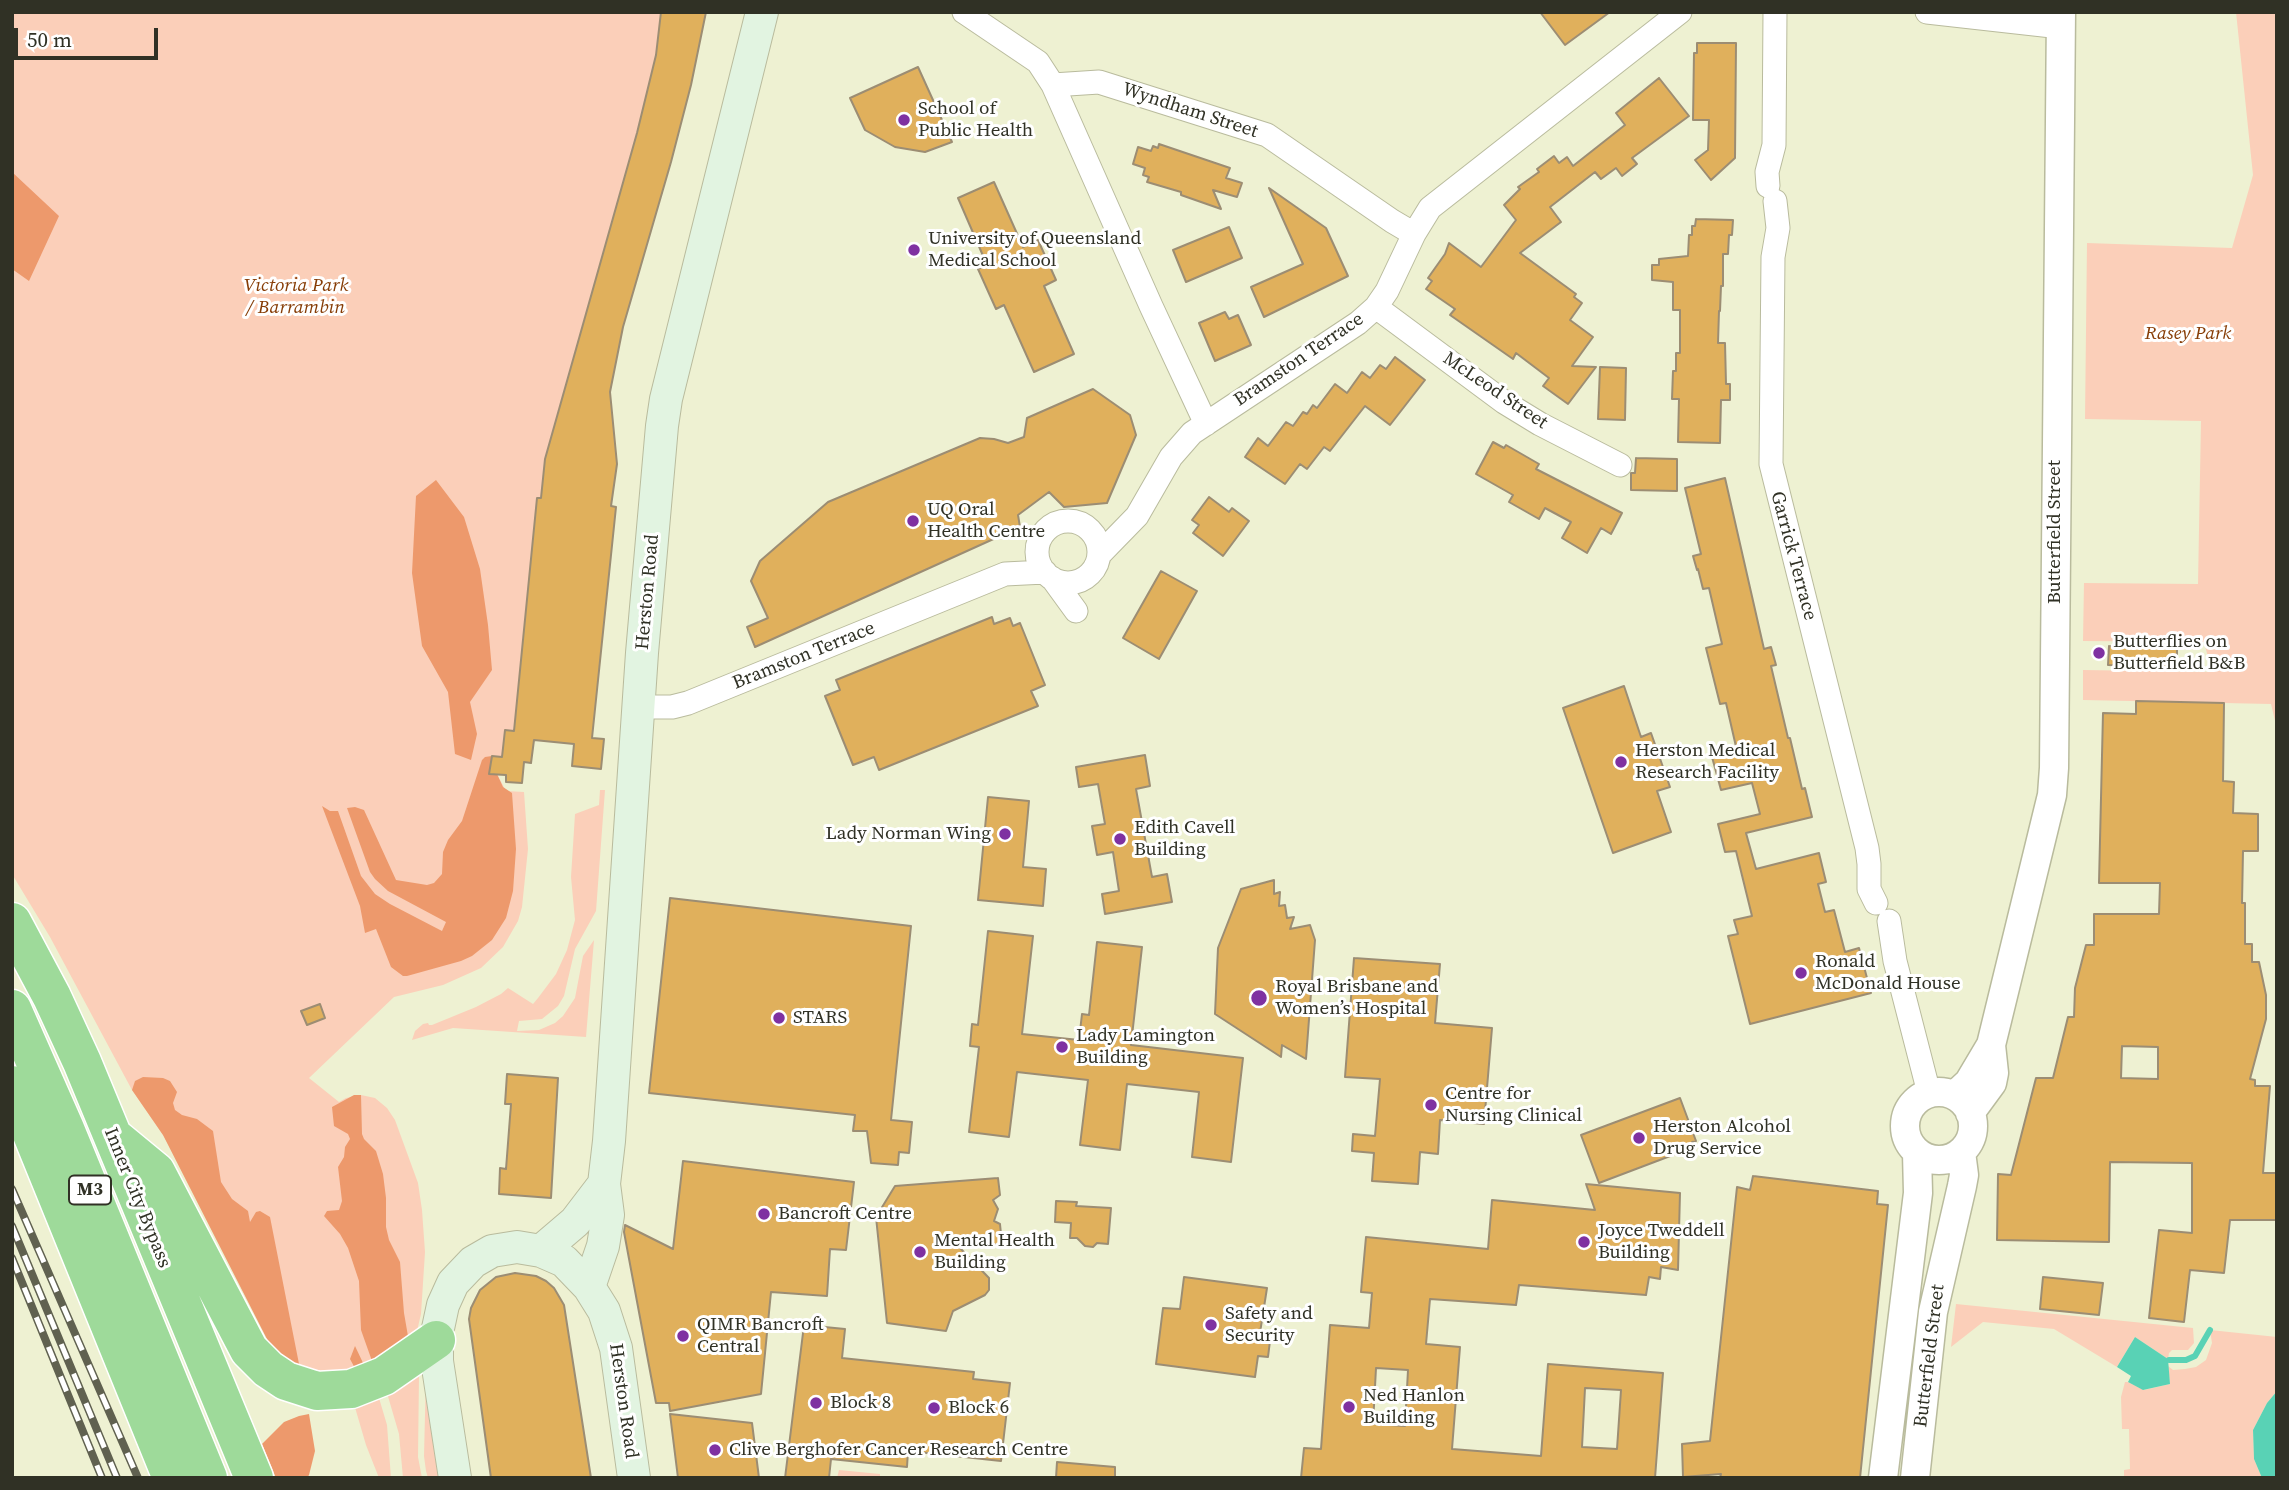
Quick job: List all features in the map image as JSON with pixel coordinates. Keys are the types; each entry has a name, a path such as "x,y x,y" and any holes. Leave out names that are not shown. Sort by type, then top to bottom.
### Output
{"highway":[{"name":"Inner City Bypass","path":"12,922 52,997 254,1478"},
{"name":"Inner City Bypass","path":"12,1009 65,1129 208,1478"},
{"path":"12,1085 172,1478"},
{"path":"112,1136 156,1172 249,1350 268,1369 286,1381 317,1391 351,1390 384,1376 412,1359 439,1325"}],"main road":[{"name":"Herston Road","path":"589,1287 603,1245 608,1215 604,1184 658,466 666,399 762,12"},
{"path":"541,1251 579,1217 604,1184"},
{"name":"Herston Road","path":"439,1325 448,1291 468,1266 482,1256 510,1247 524,1247 564,1261 589,1287 604,1311 616,1348 634,1478"},
{"path":"439,1325 437,1361 455,1478"}],"street":[{"path":"964,12 1038,62 1053,86 1206,424"},
{"name":"Bramston Terrace","path":"1094,565 1137,516 1171,457 1192,433 1358,323 1376,307 1430,208 1680,12"},
{"name":"Garrick Terrace","path":"1775,12 1774,145 1766,176 1778,228 1773,257 1771,464 1867,848 1869,889 1882,912 1895,961 1951,1100"},
{"path":"1927,12 2061,20"},
{"name":"Butterfield Street","path":"1951,1100 1992,1083 1994,1073 1991,1045 2052,795 2061,20"},
{"name":"Wyndham Street","path":"1053,86 1099,82 1267,135 1414,234"},
{"name":"McLeod Street","path":"1376,307 1504,402 1540,424 1620,465"},
{"path":"1087,527 1137,516"},
{"path":"1068,520 1087,527 1098,545 1094,565 1081,580 1071,583 1049,575 1040,564 1038,544 1048,528 1057,522 1068,520"},
{"name":"Bramston Terrace","path":"639,707 672,707 688,703 1005,574 1038,544"},
{"name":"Bramston Terrace","path":"1005,574 1049,575"},
{"path":"1951,1100 1972,1134 1961,1152 1940,1160 1932,1160 1917,1153 1906,1136 1906,1118 1914,1102 1951,1100"},
{"name":"Butterfield Street","path":"1915,1478 1934,1300 1964,1175 1961,1152"},
{"name":"Butterfield Street","path":"1884,1478 1918,1193 1917,1153"}],"green space":[{"name":"Victoria Park / Barrambin","path":"12,12 661,12 656,55 637,133 545,459 541,498 537,498 514,731 505,731 502,757 492,756 489,774 497,774 506,791 524,792 528,849 518,921 503,947 481,968 443,985 394,997 309,1078 339,1102 361,1095 375,1098 387,1108 395,1120 418,1183 422,1210 425,1252 421,1314 417,1331 413,1338 347,1375 300,1369 163,1135 132,1090 50,937 12,874"},
{"name":"Rasey Park","path":"2236,12 2277,12 2277,729 2271,704 2083,700 2083,670 2212,672 2204,642 2083,641 2084,583 2198,584 2201,421 2085,419 2087,243 2232,248 2253,175"},
{"path":"600,790 605,790 596,911 575,949 564,996 558,1006 542,1019 519,1021 517,1031 539,1030 563,1016 575,998 583,956 594,940 586,1037 453,1028 412,1040 415,1031 423,1024 432,1025 476,1007 508,988 533,1004 538,998 556,974 567,950 575,920 571,877 575,814 599,805"},
{"path":"1956,1304 2193,1328 2194,1343 2188,1350 2172,1350 2168,1359 2135,1337 2117,1367 2054,1329 1983,1322 1951,1347"},
{"path":"2210,1330 2277,1337 2277,1391 2267,1403 2253,1430 2254,1459 2262,1478 2124,1478 2124,1470 2130,1469 2129,1429 2122,1429 2121,1397 2125,1382 2144,1390 2170,1384 2168,1366 2173,1370 2185,1369 2196,1367 2206,1360 2212,1343"},
{"path":"417,1372 418,1457 422,1478 403,1478 399,1434 387,1393 379,1398 387,1425 391,1478 379,1478 354,1404"},
{"path":"426,1374 444,1478 428,1478 426,1471"},
{"path":"839,1470 880,1474 880,1478 837,1478"}],"shaded area":[{"path":"12,172 59,216 29,281 12,269"},
{"path":"436,480 464,517 480,569 488,625 492,670 470,702 477,734 471,760 455,754 448,692 422,646 412,573 416,496"},
{"path":"492,756 489,773 497,774 503,787 512,793 516,849 513,891 506,918 492,940 472,956 403,976 391,967 376,929 365,933 360,906 322,806 330,811 338,811 361,876 375,894 442,931 446,922 388,891 375,879 347,808 364,810 396,880 427,885 434,883 442,874 443,852 462,821 482,760"},
{"path":"143,1077 170,1081 177,1092 173,1103 175,1110 197,1119 213,1131 221,1182 232,1199 248,1211 250,1222 256,1212 260,1211 270,1217 300,1369 289,1363 270,1345 163,1135 132,1090 135,1081"},
{"path":"354,1095 361,1095 362,1134 376,1151 383,1174 386,1227 400,1262 409,1342 398,1352 357,1372 350,1359 355,1346 364,1365 372,1361 361,1330 359,1281 348,1248 324,1216 327,1211 339,1210 342,1201 338,1167 350,1139 348,1134 334,1126 332,1107"},
{"path":"309,1414 315,1451 309,1475 307,1478 276,1478 262,1444 284,1422"}],"water":[{"path":"2135,1337 2168,1359 2170,1384 2143,1390 2128,1382 2131,1376 2117,1367"},
{"path":"2277,1391 2277,1478 2262,1478 2254,1459 2253,1430 2267,1403"}],"building":[{"path":"661,12 706,12 691,85 623,327 610,392 617,464 611,506 616,507 592,738 604,739 601,769 572,766 574,744 534,740 531,763 524,762 522,783 506,782 506,775 489,774 492,756 502,757 505,730 514,731 537,498 541,498 545,459 637,133 656,55"},
{"path":"1540,12 1610,12 1565,45"},
{"path":"1697,43 1736,43 1735,158 1711,180 1695,160 1708,150 1709,120 1693,120 1694,53 1697,53"},
{"path":"918,67 952,142 925,152 895,147 865,130 850,98"},
{"path":"1659,78 1689,116 1632,158 1637,164 1622,176 1616,168 1601,179 1595,172 1550,207 1561,222 1520,253 1576,294 1574,297 1582,303 1570,320 1593,337 1572,366 1596,367 1568,404 1543,386 1549,378 1516,353 1513,359 1450,315 1455,309 1426,289 1432,281 1428,278 1445,254 1449,243 1481,267 1516,220 1504,205 1520,189 1518,187 1539,172 1537,169 1554,156 1559,163 1567,157 1573,166 1625,125 1616,113"},
{"path":"1159,144 1230,168 1226,178 1242,183 1237,197 1213,190 1221,209 1181,195 1181,192 1147,182 1149,177 1143,175 1145,168 1133,164 1138,147 1151,151 1153,146 1158,148"},
{"path":"994,182 1023,247 1038,240 1056,280 1044,286 1074,354 1034,372 1004,305 996,309 978,269 987,265 958,198"},
{"path":"1269,188 1326,228 1348,276 1264,317 1251,287 1303,264"},
{"path":"1696,219 1733,220 1728,254 1723,254 1723,286 1719,311 1718,343 1725,343 1726,384 1730,384 1730,400 1721,400 1720,443 1678,442 1679,399 1672,399 1676,353 1680,353 1680,310 1673,310 1673,282 1652,280 1652,265 1659,265 1659,259 1688,256 1689,235 1692,235 1692,226 1695,226"},
{"path":"1229,227 1242,258 1186,282 1173,250"},
{"path":"1225,312 1229,319 1238,315 1251,345 1215,361 1199,323"},
{"path":"1395,357 1425,380 1390,425 1365,406 1330,451 1324,447 1307,469 1300,464 1285,484 1245,457 1258,438 1268,446 1286,422 1293,426 1303,412 1307,414 1313,405 1317,408 1335,384 1347,393 1362,372 1370,378 1380,365 1386,369"},
{"path":"1600,367 1626,368 1625,420 1598,419"},
{"name":"UQ Oral Health Centre","path":"1093,389 1130,415 1136,435 1107,503 1064,507 1049,492 1018,515 1020,527 755,647 747,627 768,618 751,581 760,561 828,502 980,438 1008,443 1024,437 1027,418"},
{"path":"1493,442 1504,448 1506,445 1539,464 1536,469 1622,513 1611,534 1601,528 1587,553 1562,538 1571,522 1545,508 1539,519 1509,502 1513,495 1476,474"},
{"path":"1636,458 1677,459 1677,491 1631,490 1631,473 1635,473"},
{"path":"1725,478 1764,649 1771,647 1776,665 1771,666 1788,738 1812,817 1746,833 1756,869 1819,853 1826,882 1818,884 1825,912 1834,910 1845,952 1859,948 1871,993 1750,1024 1728,936 1738,934 1734,920 1752,916 1736,851 1725,852 1718,824 1760,814 1752,783 1721,790 1712,757 1737,751 1726,703 1720,704 1706,648 1722,644 1709,588 1703,589 1693,556 1701,554 1685,488"},
{"path":"1209,497 1229,512 1232,508 1249,521 1223,556 1193,533 1199,525 1192,520"},
{"path":"1161,571 1197,591 1159,659 1123,638"},
{"path":"992,617 994,624 1010,618 1013,626 1020,623 1045,685 1031,691 1038,706 879,770 874,757 853,765 825,696 840,690 836,680"},
{"path":"2109,646 2177,648 2177,667 2108,665"},
{"name":"Herston Medical Research Facility","path":"1624,686 1641,737 1651,733 1670,787 1657,791 1671,832 1613,853 1563,708"},
{"path":"2136,701 2224,703 2223,781 2234,782 2233,813 2258,814 2258,851 2243,851 2242,903 2245,903 2245,944 2252,944 2252,962 2259,962 2266,995 2266,1019 2250,1079 2255,1080 2255,1086 2270,1086 2263,1173 2277,1173 2277,1215 2276,1220 2230,1220 2224,1273 2190,1270 2184,1322 2149,1318 2159,1230 2192,1233 2192,1163 2110,1162 2109,1242 1997,1240 1998,1174 2011,1175 2036,1078 2053,1078 2068,1017 2074,1017 2075,988 2086,945 2094,945 2094,914 2159,914 2160,883 2099,883 2103,713 2136,714","holes":["2122,1046 2158,1047 2158,1079 2121,1078"]},
{"name":"Edith Cavell Building","path":"1145,755 1150,786 1136,789 1152,877 1167,874 1172,902 1105,914 1102,894 1119,891 1113,852 1097,855 1092,826 1105,824 1098,784 1079,787 1076,767"},
{"name":"Lady Norman Wing","path":"988,797 1029,801 1023,867 1046,869 1043,906 978,900"},
{"path":"1274,880 1274,894 1280,892 1279,906 1285,905 1287,918 1294,917 1290,929 1310,925 1315,940 1306,1059 1282,1045 1281,1057 1215,1014 1218,948 1241,889"},
{"name":"STARS","path":"670,898 911,926 891,1120 912,1122 909,1153 899,1152 898,1165 871,1163 867,1131 853,1131 855,1115 649,1093"},
{"name":"Lady Lamington Building","path":"988,931 1033,936 1022,1034 1079,1040 1082,1014 1089,1015 1097,942 1142,947 1131,1045 1243,1058 1231,1162 1192,1157 1199,1092 1127,1084 1120,1150 1080,1145 1088,1080 1017,1072 1009,1137 969,1132 979,1047 970,1046 972,1024 978,1025"},
{"path":"1354,958 1440,964 1435,1023 1492,1028 1484,1124 1440,1120 1438,1154 1420,1152 1418,1184 1372,1181 1374,1153 1352,1151 1353,1134 1375,1136 1380,1079 1345,1077"},
{"path":"320,1004 325,1018 307,1025 301,1011"},
{"path":"507,1074 558,1078 551,1198 499,1194 500,1168 506,1169 511,1104 505,1104"},
{"name":"Herston Alcohol Drug Service","path":"1680,1098 1696,1141 1692,1142 1694,1147 1599,1183 1581,1135"},
{"path":"683,1161 854,1182 846,1250 830,1249 827,1296 771,1292 761,1394 670,1411 669,1403 656,1403 624,1232 625,1225 673,1249"},
{"path":"1753,1176 1878,1191 1877,1204 1888,1205 1860,1478 1720,1478 1721,1474 1683,1477 1682,1444 1710,1441 1737,1187 1750,1190"},
{"name":"Mental Health Building","path":"998,1178 1000,1195 993,1200 998,1209 994,1221 1000,1224 1002,1244 960,1248 989,1278 989,1290 985,1295 953,1311 946,1331 887,1323 876,1217 895,1186"},
{"path":"1586,1184 1680,1193 1678,1270 1661,1267 1660,1279 1649,1277 1646,1295 1519,1285 1516,1305 1430,1299 1426,1344 1460,1347 1452,1449 1541,1456 1548,1364 1663,1373 1655,1478 1301,1478 1304,1448 1321,1449 1330,1325 1369,1328 1372,1293 1361,1292 1366,1237 1488,1249 1492,1200 1595,1210","holes":["1376,1368 1408,1370 1405,1426 1373,1424","1585,1388 1621,1390 1617,1449 1582,1447"]},
{"path":"1056,1201 1077,1202 1076,1206 1111,1208 1108,1244 1085,1246 1077,1238 1070,1238 1071,1223 1055,1222"},
{"path":"515,1273 536,1276 546,1281 554,1288 564,1305 591,1478 491,1478 469,1319 480,1290 496,1277"},
{"name":"Safety and Security","path":"1184,1277 1267,1288 1259,1339 1270,1341 1268,1357 1258,1356 1255,1377 1156,1364 1163,1308 1180,1309"},
{"path":"2043,1277 2103,1283 2099,1315 2040,1309"},
{"name":"Block 6","path":"804,1325 845,1329 842,1358 974,1372 973,1379 1010,1383 1001,1461 908,1451 907,1467 831,1459 829,1478 785,1478"},
{"name":"Clive Berghofer Cancer Research Centre","path":"670,1414 752,1423 759,1478 678,1478"},
{"path":"1057,1462 1115,1467 1115,1478 1056,1478"}],"waterway":[{"path":"2169,1360 2186,1360 2195,1356 2210,1330"}],"railway":[{"path":"12,1189 138,1478"},
{"path":"12,1226 117,1478"},
{"path":"12,1258 102,1478"}],"place":[{"name":"School of Public Health","path":"904,120"},
{"name":"University of Queensland Medical School","path":"914,250"},
{"name":"UQ Oral Health Centre","path":"913,521"},
{"name":"Butterflies on Butterfield B&B","path":"2099,653"},
{"name":"Herston Medical Research Facility","path":"1621,762"},
{"name":"Lady Norman Wing","path":"1005,834"},
{"name":"Edith Cavell Building","path":"1120,839"},
{"name":"Ronald McDonald House","path":"1801,973"},
{"name":"Royal Brisbane and Women’s Hospital","path":"1259,998"},
{"name":"STARS","path":"779,1018"},
{"name":"Lady Lamington Building","path":"1062,1047"},
{"name":"Centre for Nursing Clinical","path":"1431,1105"},
{"name":"Herston Alcohol Drug Service","path":"1639,1138"},
{"name":"Bancroft Centre","path":"764,1214"},
{"name":"Joyce Tweddell Building","path":"1584,1242"},
{"name":"Mental Health Building","path":"920,1252"},
{"name":"Safety and Security","path":"1211,1325"},
{"name":"QIMR Bancroft Central","path":"683,1336"},
{"name":"Block 8","path":"816,1403"},
{"name":"Ned Hanlon Building","path":"1349,1407"},
{"name":"Block 6","path":"934,1408"},
{"name":"Clive Berghofer Cancer Research Centre","path":"715,1450"}]}
